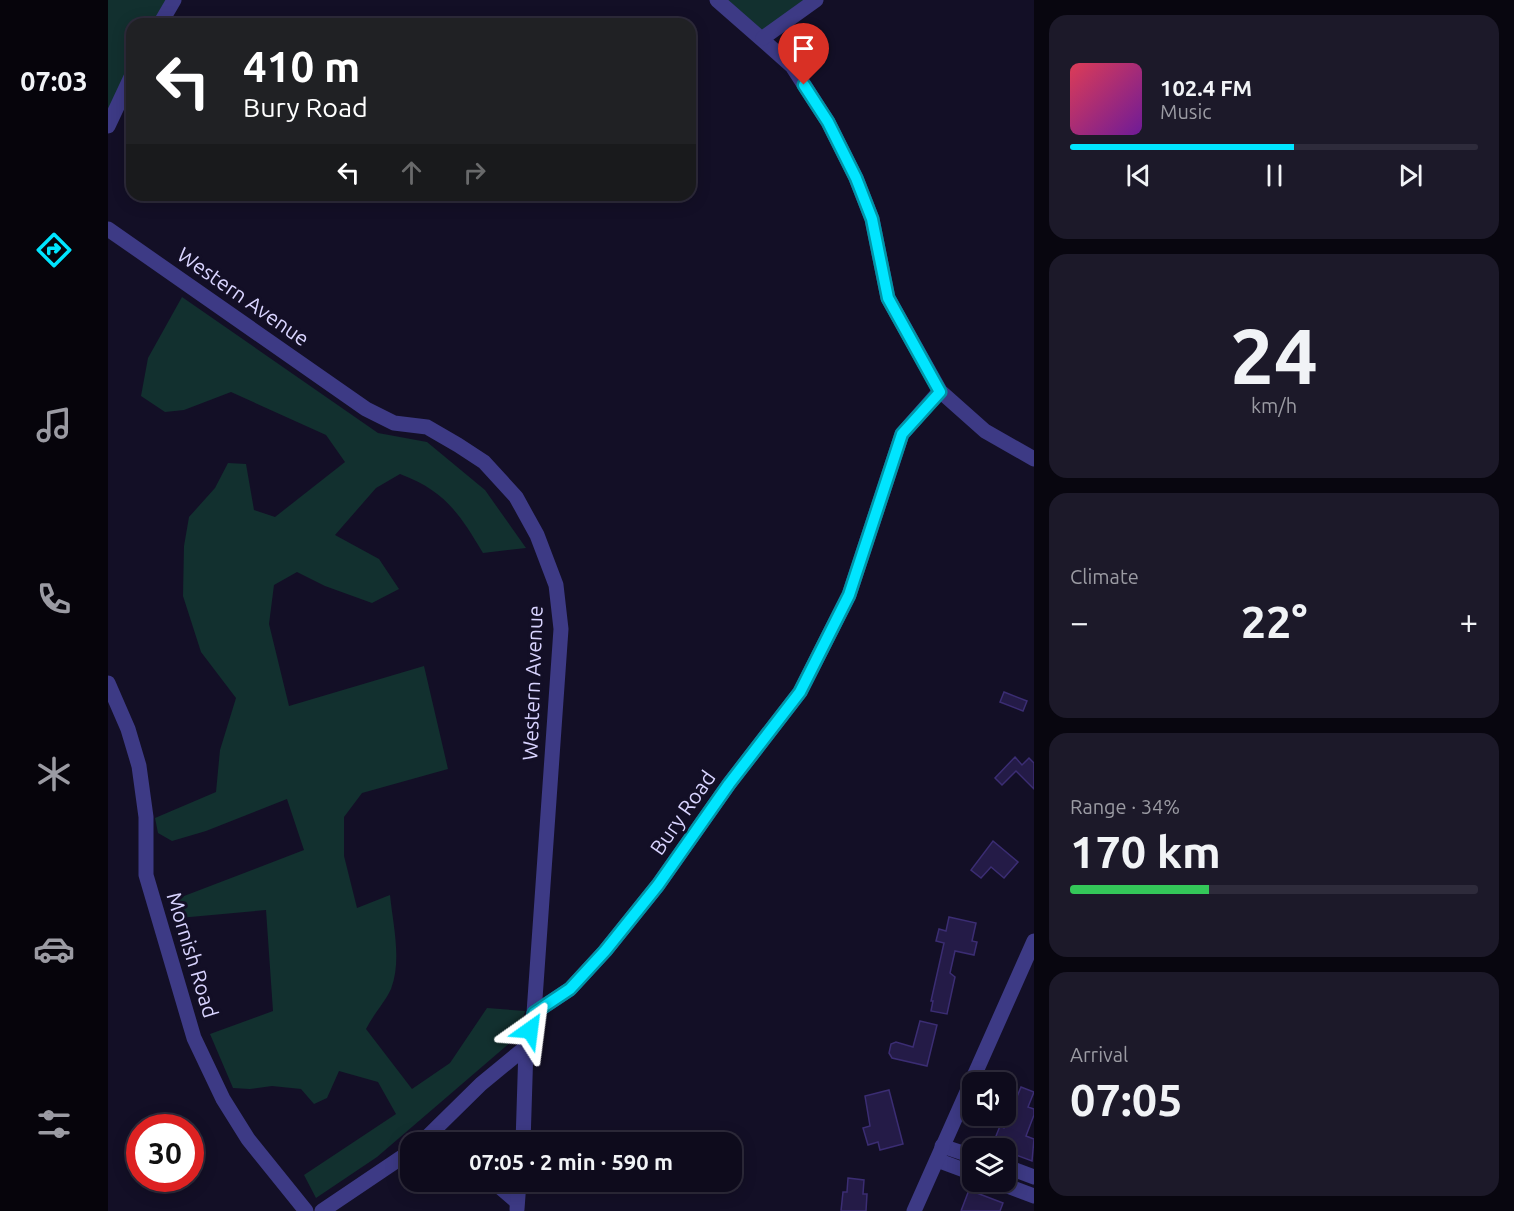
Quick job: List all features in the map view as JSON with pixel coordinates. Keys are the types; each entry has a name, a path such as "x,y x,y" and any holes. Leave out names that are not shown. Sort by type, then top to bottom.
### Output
{"street":[{"path":"164,18 174,0"},
{"path":"717,0 763,38 792,66 828,122 872,219 888,298 940,392 985,431 1034,459"},
{"path":"763,38 816,0"},
{"path":"108,126 126,88"},
{"name":"Western Avenue","path":"108,229 366,409 394,423 428,427 484,462 516,497 537,535 556,585 561,629 534,1013"},
{"name":"Bury Road","path":"534,1013 570,989 605,951 658,885 729,784 800,692 849,595 902,434 940,392"},
{"name":"Mornish Road","path":"108,683 128,729 140,766 146,817 147,875 194,1038 223,1099 242,1129 306,1211"},
{"path":"914,1211 1034,941"},
{"path":"523,1132 526,1047 534,1013"},
{"path":"431,1132 481,1084 526,1047"},
{"path":"939,1153 962,1154"},
{"path":"939,1153 962,1167"},
{"path":"322,1211 400,1158"},
{"path":"1016,1170 1034,1177"},
{"path":"1016,1189 1034,1196"},
{"path":"504,1192 517,1206"}],"green space":[{"path":"108,0 174,0 164,18 126,18 126,88 108,126"},
{"path":"717,0 816,0 763,38"},
{"path":"182,297 378,433 427,442 485,490 526,548 483,553 458,515 440,496 400,474 376,488 335,535 379,559 399,589 372,603 325,586 297,572 274,585 269,624 289,706 424,666 448,769 362,793 344,817 344,856 357,908 390,895 395,930 396,966 391,989 366,1029 412,1089 450,1063 487,1008 525,1011 518,1036 406,1132 400,1132 400,1137 377,1157 316,1198 304,1175 396,1114 378,1082 339,1071 327,1098 314,1104 301,1089 272,1086 250,1089 233,1088 210,1034 273,1011 266,910 179,918 171,901 304,850 287,799 206,831 172,841 158,833 155,818 216,792 220,750 236,698 201,652 183,596 184,546 189,517 215,488 228,463 246,464 254,510 275,517 345,462 326,435 231,392 184,410 165,412 141,396 148,358"}],"building":[{"path":"1004,692 1027,701 1023,711 1000,702"},
{"path":"1015,757 1022,765 1029,758 1034,763 1034,789 1016,771 1002,785 995,778"},
{"path":"993,841 1018,862 1004,878 991,867 981,878 971,870"},
{"path":"949,917 976,923 972,941 977,942 974,955 955,951 950,973 955,977 947,1014 931,1011 933,1001 931,1001 944,943 936,941 939,929 946,931"},
{"path":"920,1021 937,1025 927,1066 892,1058 889,1053 891,1044 896,1042 913,1047"},
{"path":"1021,1087 1034,1092 1028,1107 1034,1109 1034,1115 1026,1136 1034,1139 1032,1161 1016,1155 1016,1138 995,1138 1000,1126 1004,1128 1005,1126 1016,1126 1016,1099"},
{"path":"889,1090 903,1144 880,1150 878,1142 868,1145 863,1128 870,1126 865,1096"},
{"path":"848,1178 864,1180 863,1194 867,1194 866,1211 841,1211 843,1192 847,1192"},
{"path":"968,1192 974,1192 1003,1203 1000,1211 961,1211"}],"route":[{"path":"530,1030 534,1013 570,989 605,951 658,885 729,784 800,692 849,595 902,434 940,392 917,355 888,298 872,219 856,178 828,122 804,85"}]}
